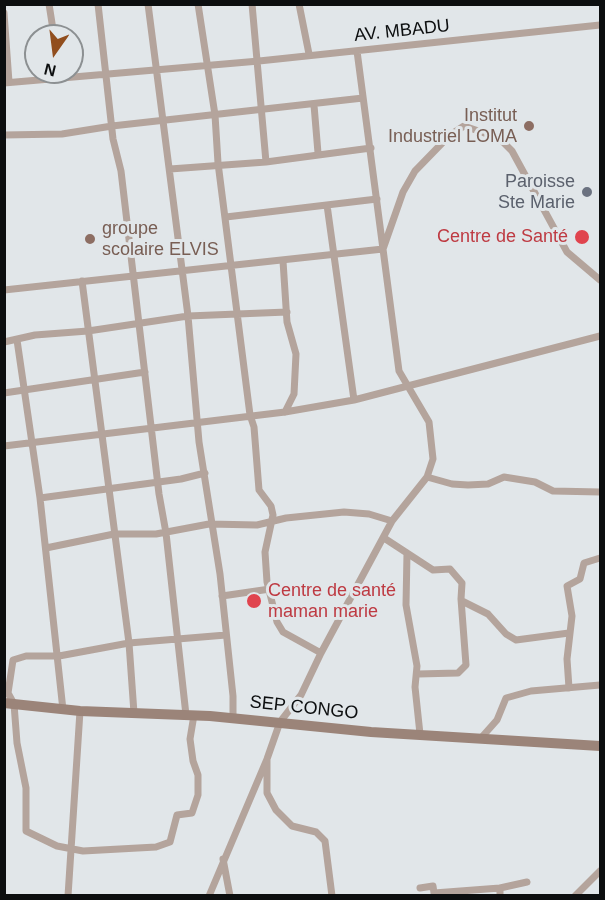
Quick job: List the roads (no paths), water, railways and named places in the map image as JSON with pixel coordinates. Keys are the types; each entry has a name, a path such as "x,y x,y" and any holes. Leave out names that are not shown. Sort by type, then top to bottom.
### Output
{"street":[{"path":"6,4 4,13 7,82"},
{"path":"49,4 52,24"},
{"path":"98,4 114,147 121,171 166,533 176,638 190,715 192,760 198,775 198,795 192,813 177,815 170,842 156,847 103,851 72,850 57,846 26,831 26,788 8,693 13,660 26,656 59,656 129,643 176,638 226,635"},
{"path":"148,4 188,316 199,420 199,442 222,596 233,696 233,717"},
{"path":"198,4 215,115 218,163 233,266 250,415 254,427 259,490 271,506 273,521 265,552 267,582 277,622 283,632 321,653"},
{"path":"252,4 259,61 266,162"},
{"path":"299,4 309,54"},
{"name":"AV. MBADU","path":"84,75 259,61 600,25"},
{"path":"209,896 267,759 279,722 301,695 392,521 427,477 433,459 429,422 416,397 405,385 399,371 357,51"},
{"name":"AV. MBADU","path":"7,82 24,80"},
{"path":"4,135 62,134 112,126 363,98"},
{"path":"314,105 318,153"},
{"path":"383,249 402,192 415,171 458,128 471,126 502,141 512,151 567,252 600,280"},
{"path":"170,169 218,163 266,162 318,153 371,148"},
{"path":"225,217 377,199"},
{"path":"327,205 332,255 354,400"},
{"path":"4,290 133,274 283,261 383,249"},
{"path":"283,261 287,312 296,354 294,394 285,411"},
{"path":"82,281 129,643 134,713"},
{"path":"4,342 36,335 88,331 188,316 287,312"},
{"path":"4,446 285,411 354,400 600,336"},
{"path":"17,340 40,498 59,656 63,710"},
{"path":"4,393 145,372"},
{"path":"40,498 158,482 205,473"},
{"path":"427,477 452,484 468,485 488,484 504,477 536,482 553,491 600,492"},
{"path":"46,548 114,534 166,533 213,524 244,526 357,512 392,521"},
{"path":"384,538 433,570 450,569 462,584 466,665 458,673 418,674"},
{"path":"406,553 404,573 408,586 407,613 418,674 415,687 420,734"},
{"path":"569,688 569,633 572,616 567,586 580,579 584,563 600,558"},
{"path":"222,596 270,589"},
{"path":"462,601 488,614 506,634 516,640 569,633"},
{"path":"481,738 497,720 506,698 531,691 600,686"},
{"name":"SEP CONGO","path":"9,704 80,711 233,717 371,732 600,746"},
{"path":"68,896 80,711"},
{"path":"267,759 269,767 267,794 276,810 295,828 316,832 325,841 332,896"},
{"path":"223,859 230,896"},
{"path":"575,896 600,871"},
{"path":"420,888 433,886 434,893 500,892 527,882"}],"place":[{"name":"Institut Industriel LOMA","path":"529,126"},
{"name":"Paroisse Ste Marie","path":"587,192"},
{"name":"Centre de Santé","path":"582,237"},
{"name":"groupe scolaire ELVIS","path":"90,239"},
{"name":"Centre de santé maman marie","path":"254,601"}]}
